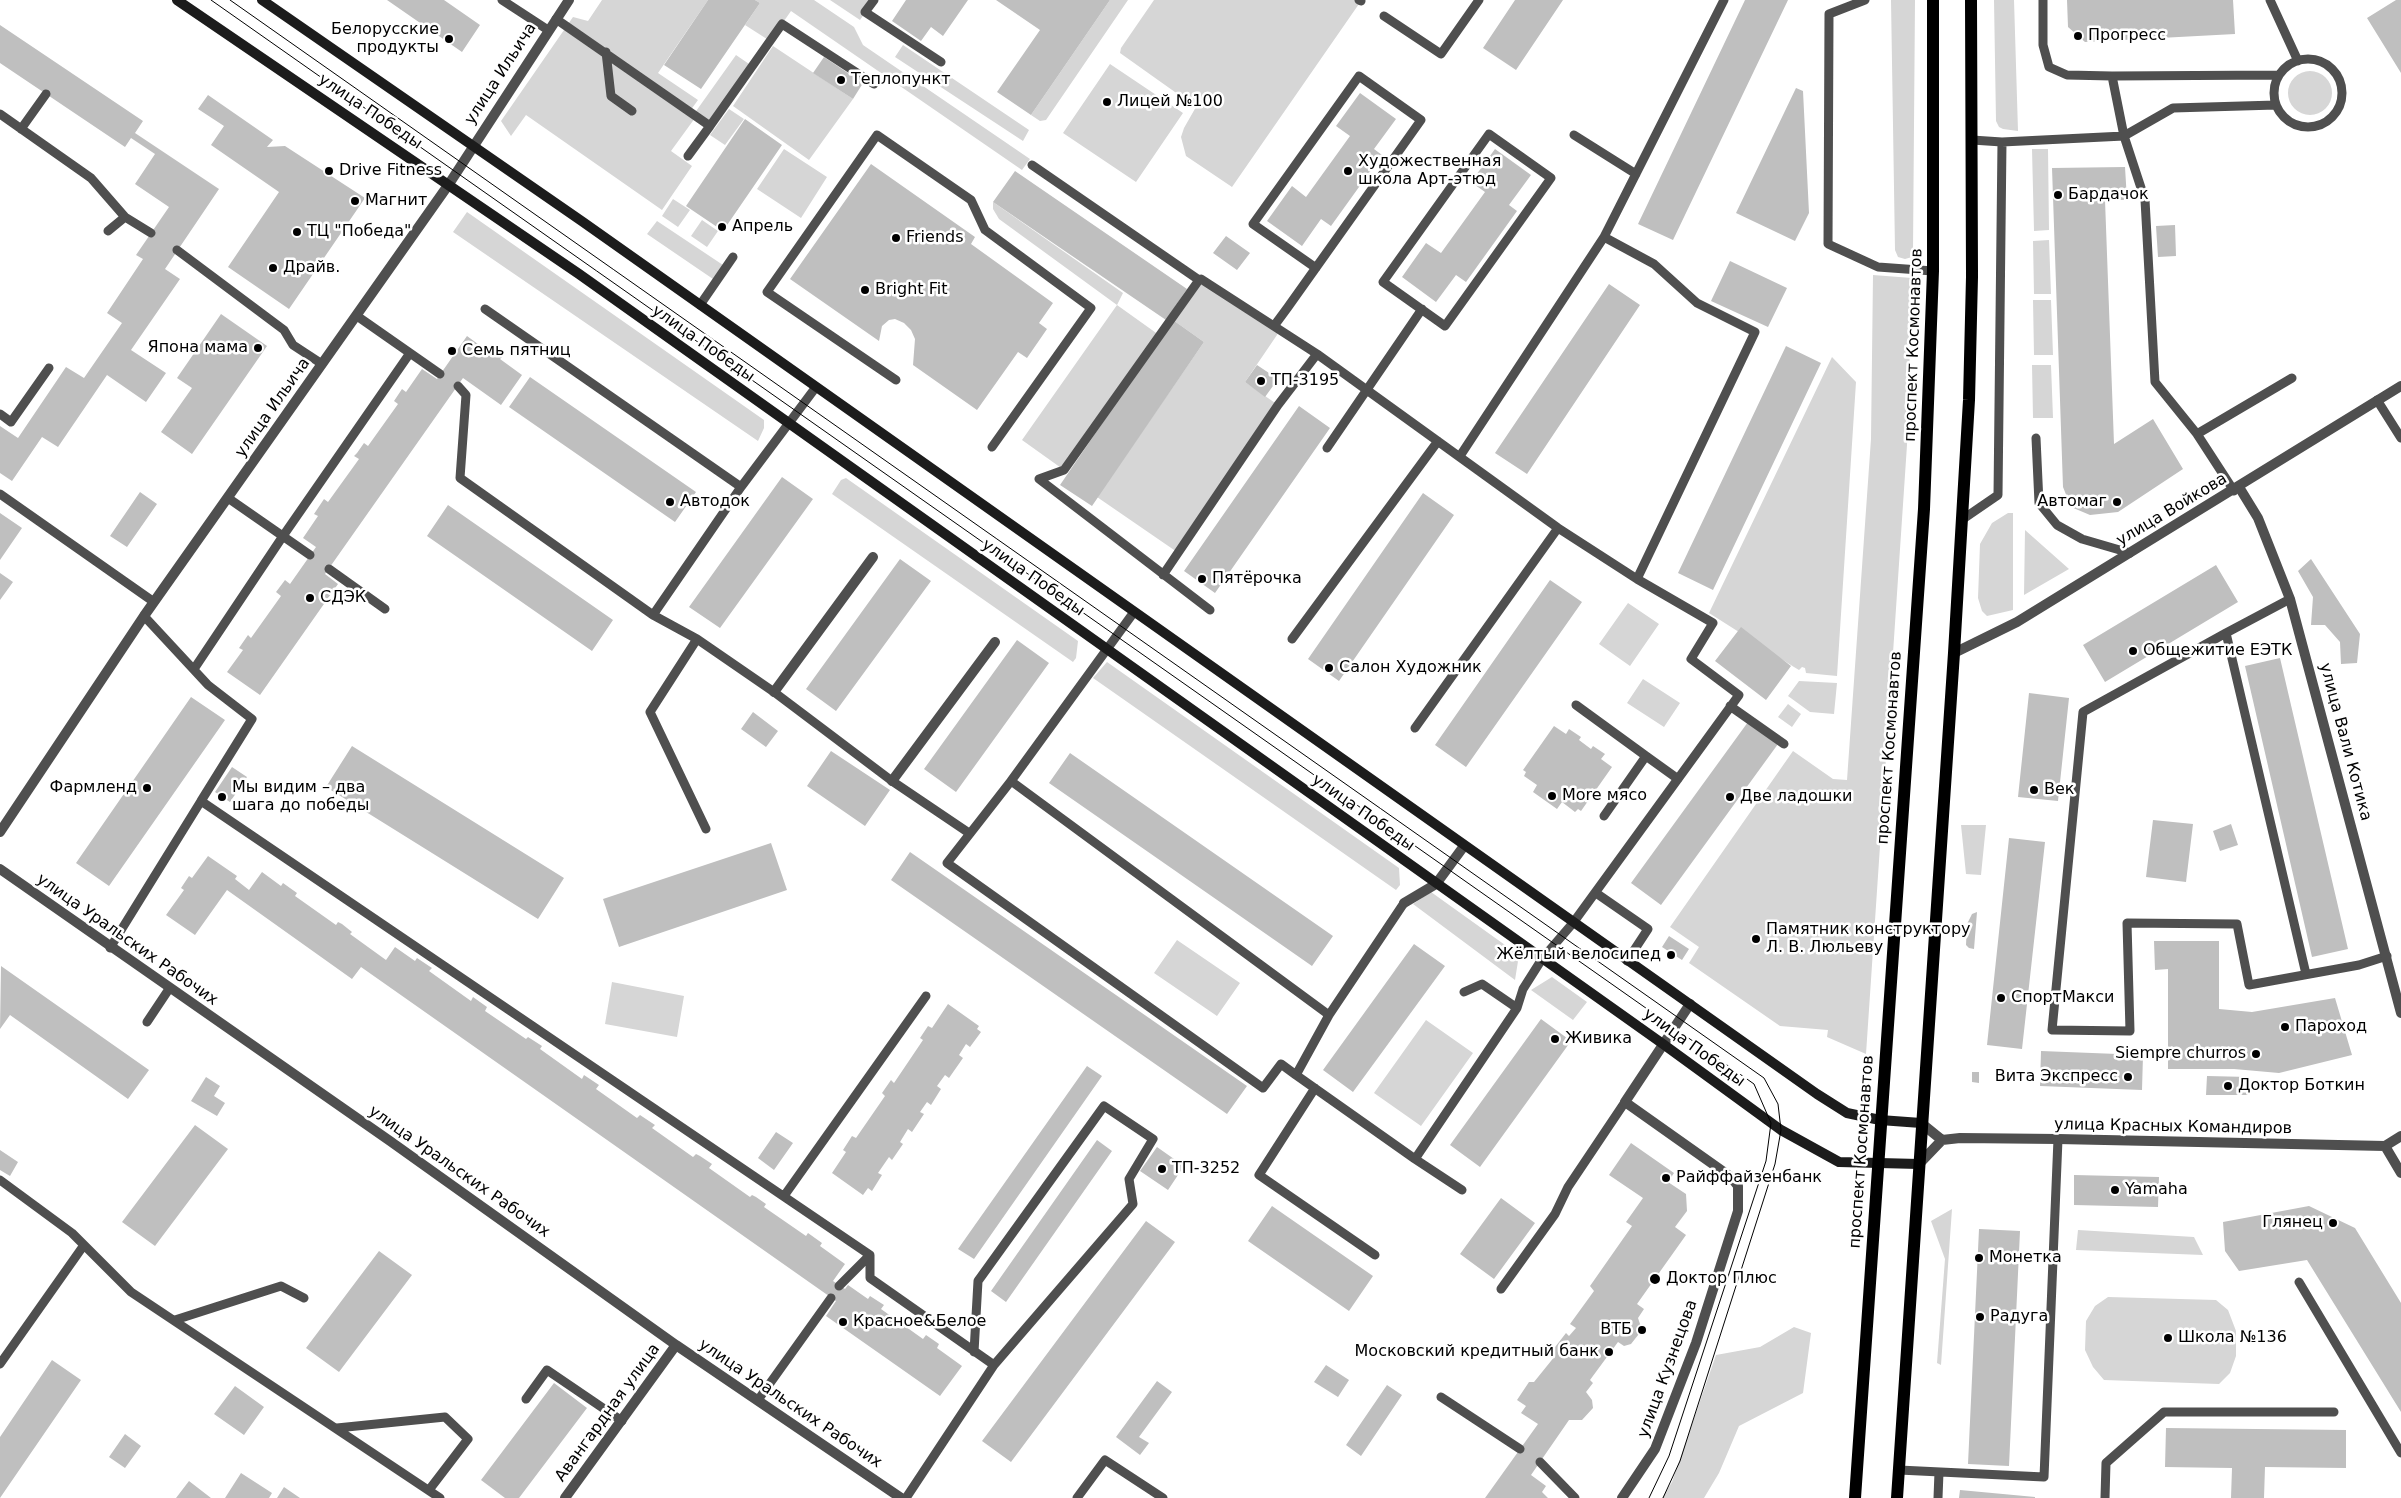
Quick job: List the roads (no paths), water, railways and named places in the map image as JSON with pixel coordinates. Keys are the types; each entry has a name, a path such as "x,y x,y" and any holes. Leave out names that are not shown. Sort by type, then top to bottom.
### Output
{"main road":[{"name":"улица Победы","path":"177,0 449,184 789,423 1663,1044 1771,1123 1839,1162 1919,1164"},
{"name":"улица Победы","path":"262,0 473,145 1574,924 1847,1114 1880,1120 1921,1123"},
{"name":"проспект Космонавтов","path":"1855,1498 1924,509 1933,271 1933,0"},
{"path":"1897,1498 1954,653 1969,391 1972,140 1971,0"}],"street":[{"name":"улица Ильича","path":"0,832 144,616 449,184 569,0"},
{"name":"улица Войкова","path":"1954,653 2017,622 2401,386"},
{"name":"улица Вали Котика","path":"2236,489 2258,518 2290,599 2401,1013"},
{"path":"774,692 873,557"},
{"path":"892,781 995,642"},
{"path":"1404,903 1436,884 1464,846"},
{"name":"улица Уральских Рабочих","path":"0,869 110,948 390,1141 676,1345 901,1498"},
{"path":"1625,1102 1690,1004"},
{"name":"улица Кузнецова","path":"1622,1498 1655,1449 1696,1343 1738,1211 1738,1186 1731,1177 1625,1102"},
{"path":"1919,1164 1942,1140 1921,1123"},
{"path":"2401,1136 2385,1146 2401,1173"},
{"name":"улица Красных Командиров","path":"1942,1140 1960,1138 2058,1139 2385,1146"},
{"name":"Авангардная улица","path":"565,1498 622,1422 676,1345"}],"lane":[{"path":"502,0 548,30"},
{"path":"874,0 865,12 940,62"},
{"path":"1384,16 1441,54 1479,0"},
{"path":"1460,456 1604,237 1724,0"},
{"path":"1865,0 1829,14 1828,244 1878,267 1933,271"},
{"path":"2043,0 2043,45 2050,68 2067,75 2279,75"},
{"path":"2270,0 2298,61"},
{"path":"556,19 710,126"},
{"path":"688,156 782,24 874,84"},
{"path":"606,52 611,96 632,111"},
{"path":"2309,59 2320,61 2338,75 2342,86 2343,98 2340,108 2333,118 2312,128 2301,127 2286,119 2276,105 2274,94 2279,75 2288,66 2298,61 2309,59"},
{"path":"1274,326 1316,268 1421,120 1359,76 1253,224 1316,268"},
{"path":"2112,76 2124,136 2145,200 2154,382 2197,434 2236,489"},
{"path":"21,129 46,94"},
{"path":"1972,140 2002,142 2124,136 2173,108 2276,105"},
{"path":"0,114 91,178 125,217 151,234"},
{"path":"896,380 767,292 877,134 971,200 985,230 1091,308 992,447"},
{"path":"1488,134 1551,178 1445,326 1422,309 1383,282 1488,134"},
{"path":"1574,135 1636,174"},
{"path":"1962,519 1998,495 2002,142"},
{"path":"1032,165 1199,280 1201,279 1316,354 1558,528 1638,579 1713,623 1692,659 1739,695 1574,924 1542,959 1523,988 1517,1008 1415,1159"},
{"path":"108,231 125,217"},
{"path":"1604,237 1654,264 1697,304 1755,332 1638,579"},
{"path":"177,250 284,330 294,345 322,364"},
{"path":"700,305 733,257"},
{"path":"1199,280 1064,470 1039,479 1210,610"},
{"path":"485,309 741,487"},
{"path":"1327,448 1422,309"},
{"path":"357,316 440,374"},
{"path":"194,669 283,536 410,353"},
{"path":"1163,575 1278,405 1316,354"},
{"path":"0,414 11,422 49,368"},
{"path":"2197,434 2292,378"},
{"path":"458,386 466,395 460,478 653,615 697,639 774,692 892,781 969,833"},
{"path":"653,615 741,487 816,387"},
{"path":"2377,400 2401,438"},
{"path":"2036,438 2039,503 2057,525 2074,534 2130,553"},
{"path":"1292,639 1438,440"},
{"path":"0,494 154,602"},
{"path":"228,498 310,555"},
{"path":"1415,728 1558,528"},
{"path":"328,569 385,609"},
{"path":"2290,599 2084,712 2052,1030 2130,1031 2127,923 2238,924 2249,985 2359,965 2387,956"},
{"path":"1134,612 1010,781 947,863 1263,1088 1281,1064 1462,1190"},
{"path":"110,948 252,719 208,685 144,616"},
{"path":"2226,633 2306,974"},
{"path":"697,639 650,712 706,829"},
{"path":"1576,704 1678,779"},
{"path":"1730,706 1784,744"},
{"path":"1604,816 1646,756"},
{"path":"1010,781 1329,1015"},
{"path":"201,801 870,1255"},
{"path":"1596,892 1648,929 1627,961"},
{"path":"1296,1075 1329,1015 1404,903"},
{"path":"1464,992 1482,984 1517,1008"},
{"path":"147,1022 169,988"},
{"path":"784,1196 926,996"},
{"path":"1315,1088 1259,1175 1375,1255"},
{"path":"1501,1289 1555,1214 1568,1187 1625,1102"},
{"path":"906,1498 994,1365 1133,1204 1129,1179 1153,1139 1104,1106 978,1281 974,1352"},
{"path":"1899,1470 2044,1477 2058,1139"},
{"path":"0,1180 72,1233 131,1292 440,1498"},
{"path":"0,1364 84,1245"},
{"path":"839,1286 870,1255"},
{"path":"870,1255 870,1278 994,1365"},
{"path":"2299,1282 2401,1453"},
{"path":"175,1320 281,1286 304,1298"},
{"path":"758,1400 831,1298"},
{"path":"526,1399 547,1370 622,1422"},
{"path":"1441,1398 1520,1449"},
{"path":"2104,1498 2106,1463 2164,1412 2334,1412"},
{"path":"337,1428 445,1417 468,1439 429,1490"},
{"path":"1077,1498 1105,1460 1163,1498"},
{"path":"1540,1462 1575,1498"},
{"path":"1938,1498 1939,1472"}],"tram line":[{"path":"211,0 1754,1084 1771,1123 1766,1161 1669,1456 1649,1498"},
{"path":"230,0 1764,1078 1778,1104 1781,1130 1775,1164 1680,1461 1663,1498"}],"place":[{"name":"Прогресс","path":"2078,36"},
{"name":"Белорусские продукты","path":"449,39"},
{"name":"Теплопункт","path":"841,80"},
{"name":"Лицей №100","path":"1107,102"},
{"name":"Drive Fitness","path":"329,171"},
{"name":"Художественная школа Арт-этюд","path":"1348,171"},
{"name":"Бардачок","path":"2058,195"},
{"name":"Магнит","path":"355,201"},
{"name":"Апрель","path":"722,227"},
{"name":"ТЦ \"Победа\"","path":"297,232"},
{"name":"Friends","path":"896,238"},
{"name":"Драйв.","path":"273,268"},
{"name":"Bright Fit","path":"865,290"},
{"name":"Япона мама","path":"258,348"},
{"name":"Семь пятниц","path":"452,351"},
{"name":"ТП-3195","path":"1261,381"},
{"name":"Автодок","path":"670,502"},
{"name":"Автомаг","path":"2117,502"},
{"name":"Пятёрочка","path":"1202,579"},
{"name":"СДЭК","path":"310,598"},
{"name":"Общежитие ЕЭТК","path":"2133,651"},
{"name":"Салон Художник","path":"1329,668"},
{"name":"Фармленд","path":"147,788"},
{"name":"Век","path":"2034,790"},
{"name":"More мясо","path":"1552,796"},
{"name":"Мы видим – два шага до победы","path":"222,797"},
{"name":"Две ладошки","path":"1730,797"},
{"name":"Памятник конструктору Л. В. Люльеву","path":"1756,939"},
{"name":"Жёлтый велосипед","path":"1671,955"},
{"name":"СпортМакси","path":"2001,998"},
{"name":"Пароход","path":"2285,1027"},
{"name":"Живика","path":"1555,1039"},
{"name":"Siempre churros","path":"2256,1054"},
{"name":"Вита Экспресс","path":"2128,1077"},
{"name":"Доктор Боткин","path":"2228,1086"},
{"name":"ТП-3252","path":"1162,1169"},
{"name":"Райффайзенбанк","path":"1666,1178"},
{"name":"Yamaha","path":"2115,1190"},
{"name":"Глянец","path":"2333,1223"},
{"name":"Монетка","path":"1979,1258"},
{"name":"Доктор Плюс","path":"1655,1279"},
{"name":"Радуга","path":"1980,1317"},
{"name":"Красное&Белое","path":"843,1322"},
{"name":"ВТБ","path":"1642,1330"},
{"name":"Школа №136","path":"2168,1338"},
{"name":"Московский кредитный банк","path":"1609,1352"}]}
